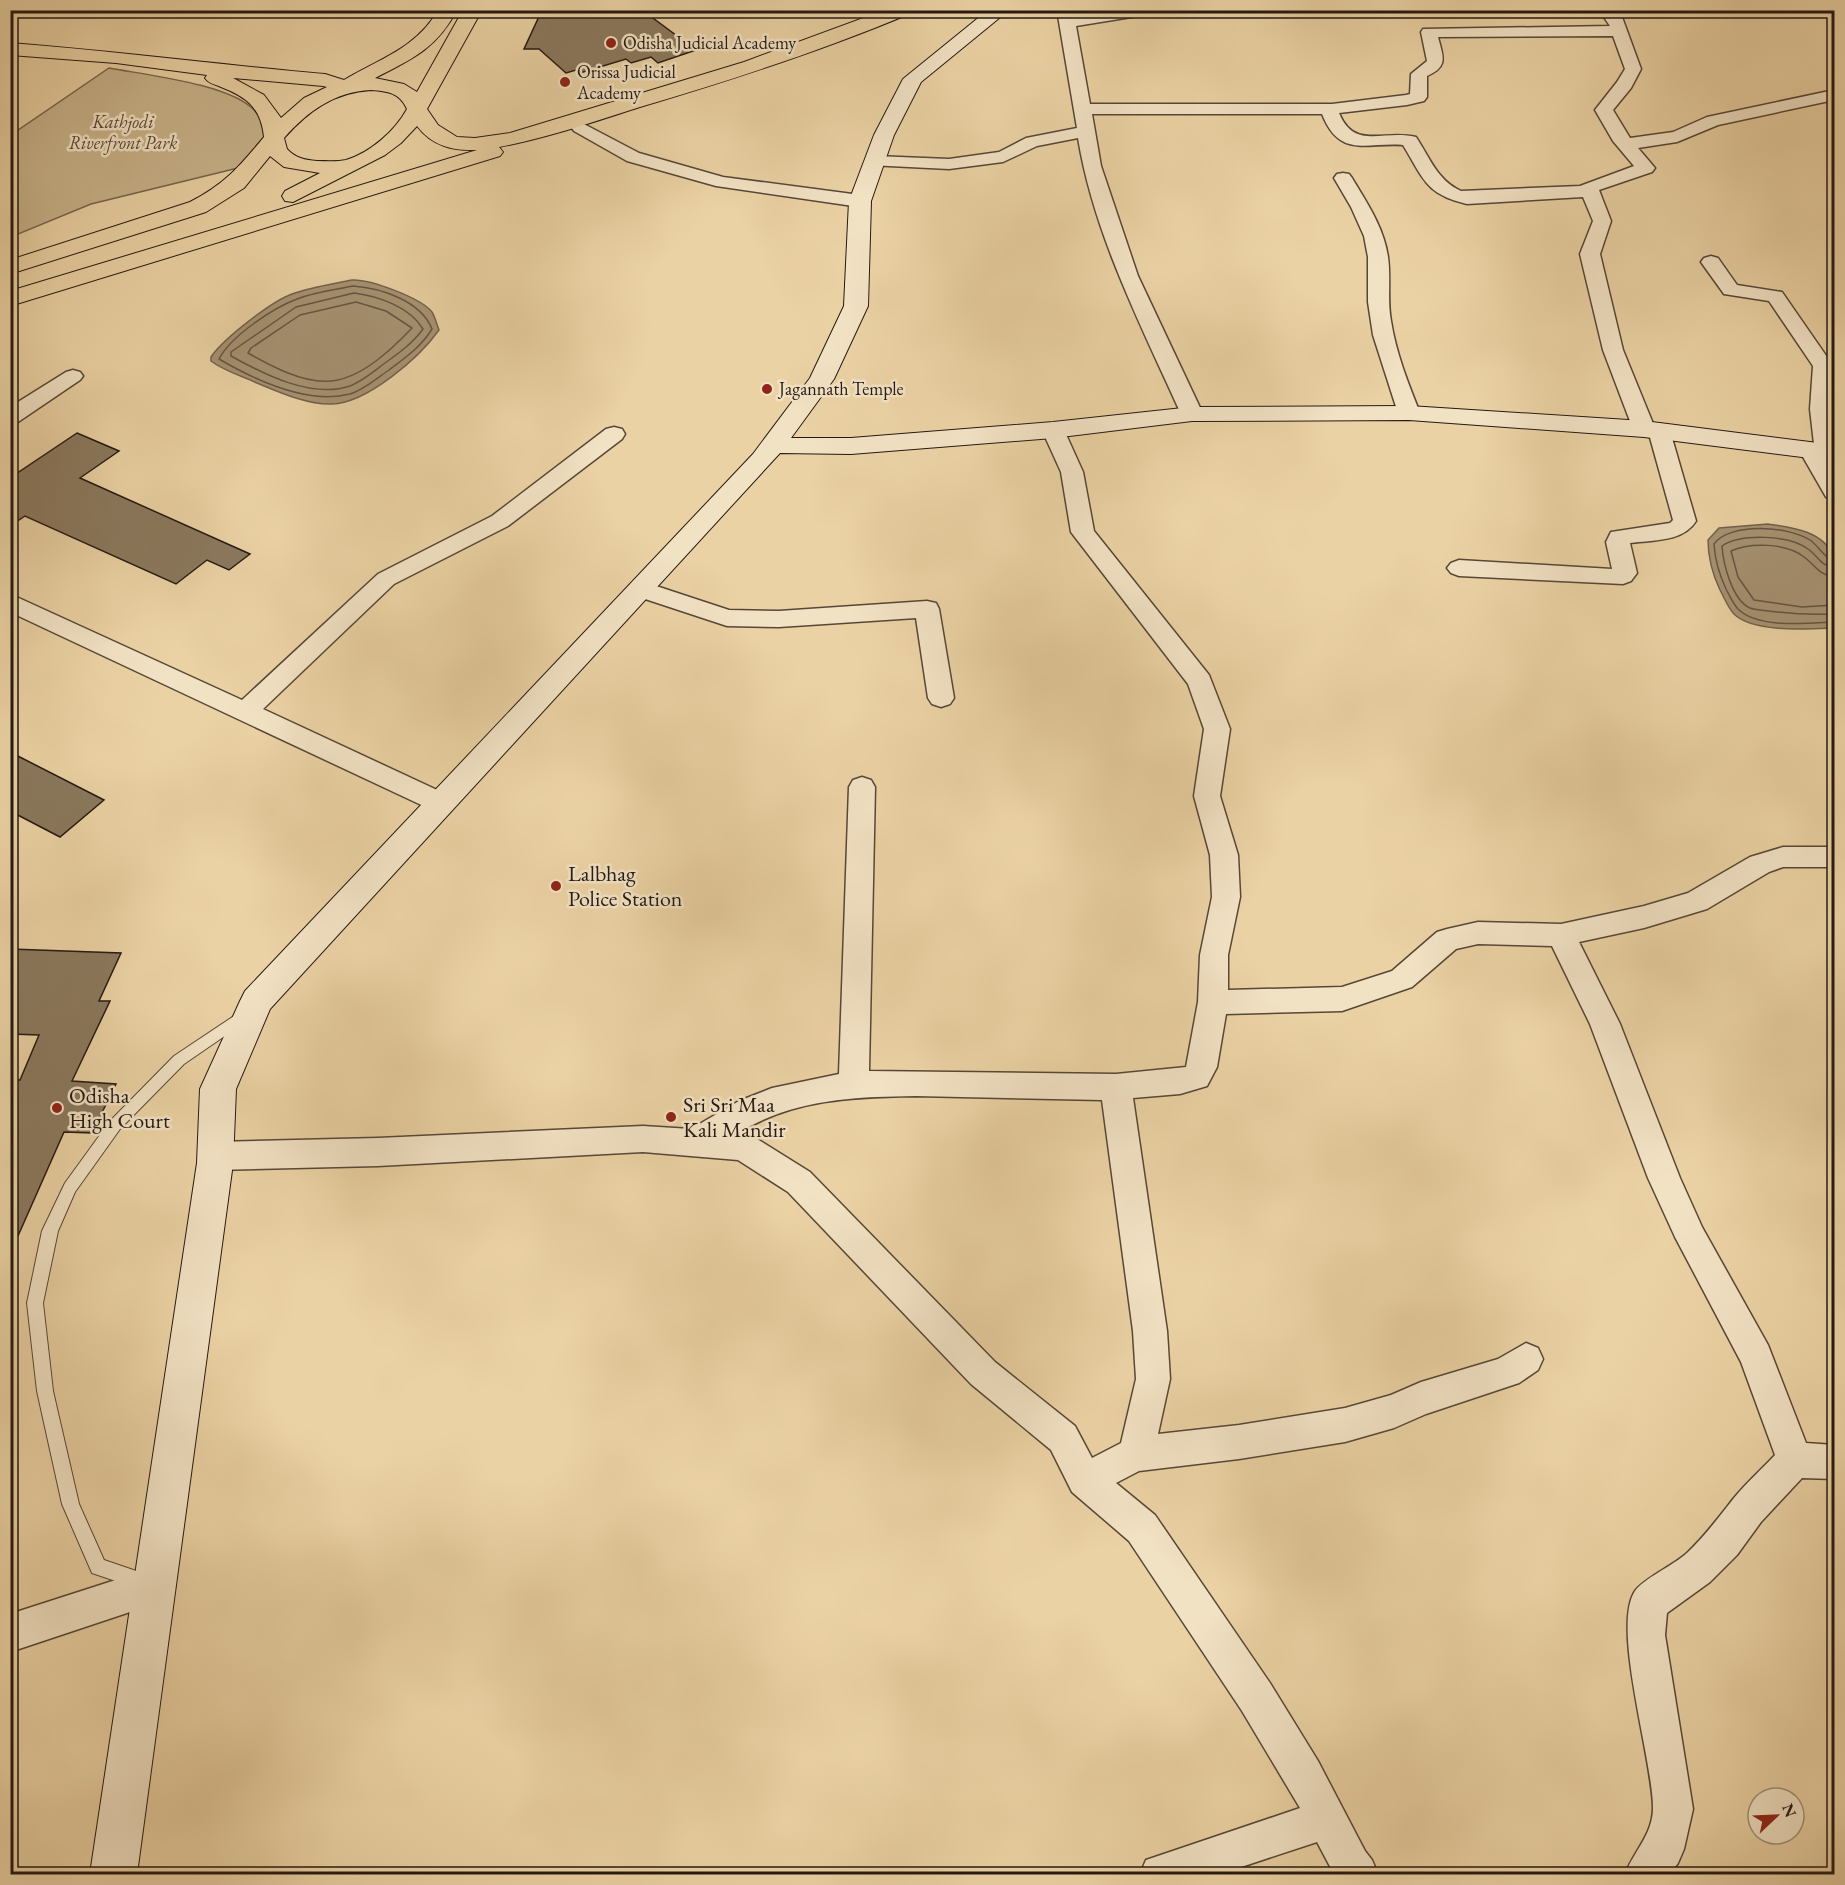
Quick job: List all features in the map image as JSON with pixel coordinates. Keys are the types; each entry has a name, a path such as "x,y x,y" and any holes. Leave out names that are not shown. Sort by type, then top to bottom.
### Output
{"main road":[{"path":"347,87 369,72 419,47 436,31 448,10"},
{"path":"190,243 266,209 351,166 394,140 410,122 473,10"},
{"path":"10,267 198,207 218,197 235,184 276,138 286,121 298,110 320,96 347,87 386,85 402,90 412,98 428,129 440,138 460,144 504,139 536,132 792,54 902,10"},
{"path":"10,299 450,165 782,69 871,36 921,10"},
{"path":"113,1875 156,1586 215,1156 218,1089 254,1008 258,1000 772,445 822,379 856,306 860,201 884,135 913,79 1000,10"},
{"path":"1828,10 1834,14"},
{"path":"10,49 116,57 170,66 325,80 347,87"},
{"path":"170,66 229,82 249,92 272,117 277,151 285,159 315,166 410,168 450,165"},
{"path":"10,281 215,215 241,201 264,182 285,159"},
{"path":"772,445 852,446 1053,430 1192,414 1408,413 1652,430 1824,451"}],"street":[{"path":"1144,10 1066,16 1092,165 1128,276 1192,414"},
{"path":"1459,568 1615,578 1625,573 1618,542 1619,537 1677,529 1685,521 1652,430 1613,350 1590,254 1602,221 1588,188 1646,168 1626,144 1604,110 1625,84 1632,69 1616,20 1607,10"},
{"path":"1082,109 1328,108 1418,97 1419,74 1433,67 1435,61 1430,32 1620,31"},
{"path":"1626,144 1677,137 1713,121 1834,95"},
{"path":"1328,108 1339,131 1347,137 1361,140 1401,137 1410,141 1423,168 1444,191 1453,196 1467,198 1590,191"},
{"path":"580,127 633,157 722,182 860,201"},
{"path":"875,161 950,164 1003,157 1032,142 1086,131"},
{"path":"1343,178 1366,215 1373,234 1379,268 1378,306 1387,353 1408,413"},
{"path":"1711,262 1731,291 1775,296 1829,364 1819,420 1834,492"},
{"path":"10,417 73,376"},
{"path":"697,1142 750,1110 783,1097 854,1084 1116,1087 1180,1081 1196,1077 1202,1067 1213,1002 1214,955 1226,897 1224,855 1207,796 1216,729 1200,681 1083,532 1072,472 1053,430"},
{"path":"245,711 386,579 500,521 614,435"},
{"path":"641,589 727,618 778,619 927,609 942,698"},
{"path":"10,602 441,803"},
{"path":"854,1084 862,787"},
{"path":"1213,1002 1342,999 1402,979 1447,940 1478,933 1561,935 1644,917 1697,901 1760,864 1783,857 1834,856"},
{"path":"1561,935 1605,1024 1664,1178 1690,1237 1756,1356 1795,1460"},
{"path":"1116,1087 1151,1350 1152,1379 1136,1454"},
{"path":"215,1156 378,1152 643,1139 743,1147 799,1182 983,1373 1063,1438 1085,1480 1142,1528 1256,1697 1304,1775 1350,1865 1358,1875"},
{"path":"1085,1480 1136,1454 1239,1442 1345,1425 1394,1411 1421,1399 1507,1372 1526,1359"},
{"path":"1645,1875 1664,1849 1673,1809 1646,1635 1649,1603 1697,1569 1724,1542 1748,1509 1795,1460 1834,1462"},
{"path":"10,1633 156,1586"},
{"path":"1160,1875 1327,1819"}],"lane":[{"path":"156,1586 98,1567 71,1504 45,1391 35,1303 51,1231 70,1188 115,1125 179,1060 254,1008"}],"green space":[{"name":"Kathjodi Riverfront Park","path":"109,68 187,82 227,94 255,111 274,138 250,165 91,204 11,237 11,135"}],"water":[{"path":"352,280 382,286 407,295 432,312 439,330 406,365 376,388 346,402 323,404 274,390 227,371 211,361 217,349 237,331 283,298 307,289"},
{"path":"1768,524 1806,532 1815,536 1830,549 1836,571 1834,628 1767,627 1743,620 1730,609 1713,572 1708,540 1719,528"}],"building":[{"path":"542,10 642,10 696,50 658,63 651,57 631,63 626,59 580,73 576,70 566,73 539,49 524,49"},
{"path":"77,433 119,451 80,478 250,554 229,570 207,560 176,584 25,516 10,526 10,478"},
{"path":"10,752 104,800 60,837 10,811"},
{"name":"Odisha High Court","path":"10,949 121,953 99,1001 110,1001 72,1081 116,1084 92,1133 64,1132 10,1254 10,1080 20,1080 39,1035 10,1034"}],"place":[{"name":"Odisha Judicial Academy","path":"611,43"},
{"name":"Orissa Judicial Academy","path":"565,82"},
{"name":"Jagannath Temple","path":"767,389"},
{"name":"Lalbhag Police Station","path":"556,886"},
{"name":"Odisha High Court","path":"57,1108"},
{"name":"Sri Sri Maa Kali Mandir","path":"671,1117"}]}
